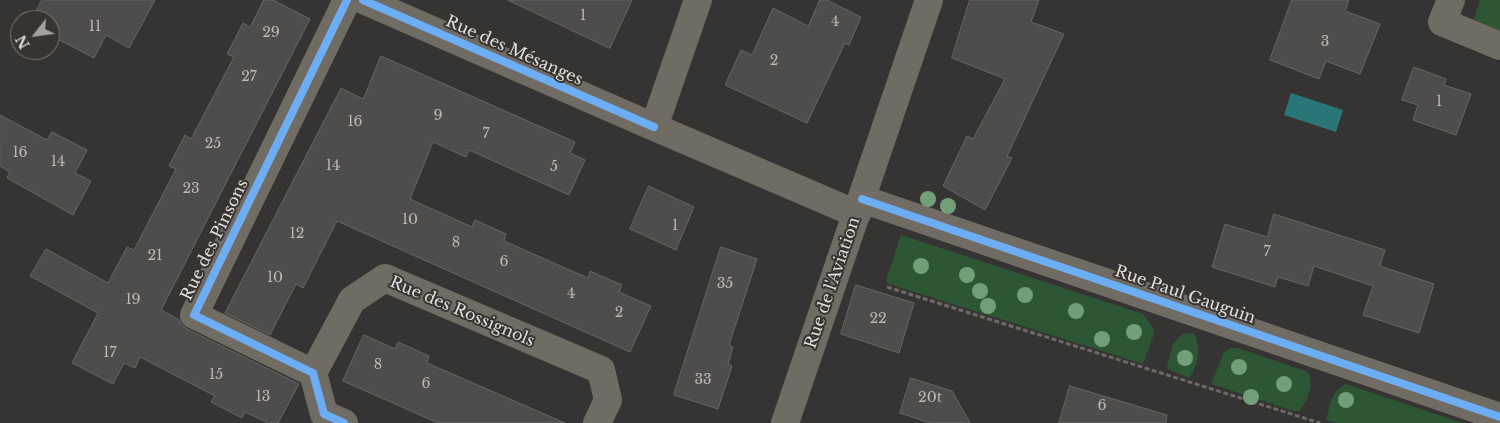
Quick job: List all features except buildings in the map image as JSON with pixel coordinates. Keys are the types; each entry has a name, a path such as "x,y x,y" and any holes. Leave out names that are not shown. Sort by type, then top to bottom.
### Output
{"street":[{"name":"Rue des Pinsons","path":"313,373 194,315 348,0"},
{"name":"Rue des Mésanges","path":"363,0 654,128 859,206"},
{"path":"654,128 698,0"},
{"name":"Rue de l'Aviation","path":"785,423 929,0"},
{"path":"1451,0 1442,22 1500,46"},
{"name":"Rue Paul Gauguin","path":"859,206 1500,417"},
{"name":"Rue des Rossignols","path":"313,373 352,300 385,278 601,370 608,400 597,423"},
{"path":"313,373 324,414 344,423"}],"path":[{"path":"887,287 1320,423"}],"green space":[{"path":"1480,0 1500,0 1500,33 1477,23 1474,19"},
{"path":"901,235 1143,314 1153,328 1154,334 1143,364 889,284 886,281"},
{"path":"1193,333 1196,338 1198,356 1195,368 1189,378 1168,369 1167,366 1173,344 1182,334"},
{"path":"1231,348 1238,348 1308,372 1311,382 1310,387 1300,411 1294,411 1211,384 1224,352"},
{"path":"1346,384 1462,423 1336,423 1326,420 1334,395"}],"water":[{"path":"1291,93 1343,110 1336,132 1284,115"}],"cycle path":[{"path":"344,423 324,414 313,373 194,315 347,0"},
{"path":"363,0 654,127"},
{"path":"862,199 1500,417"}]}
